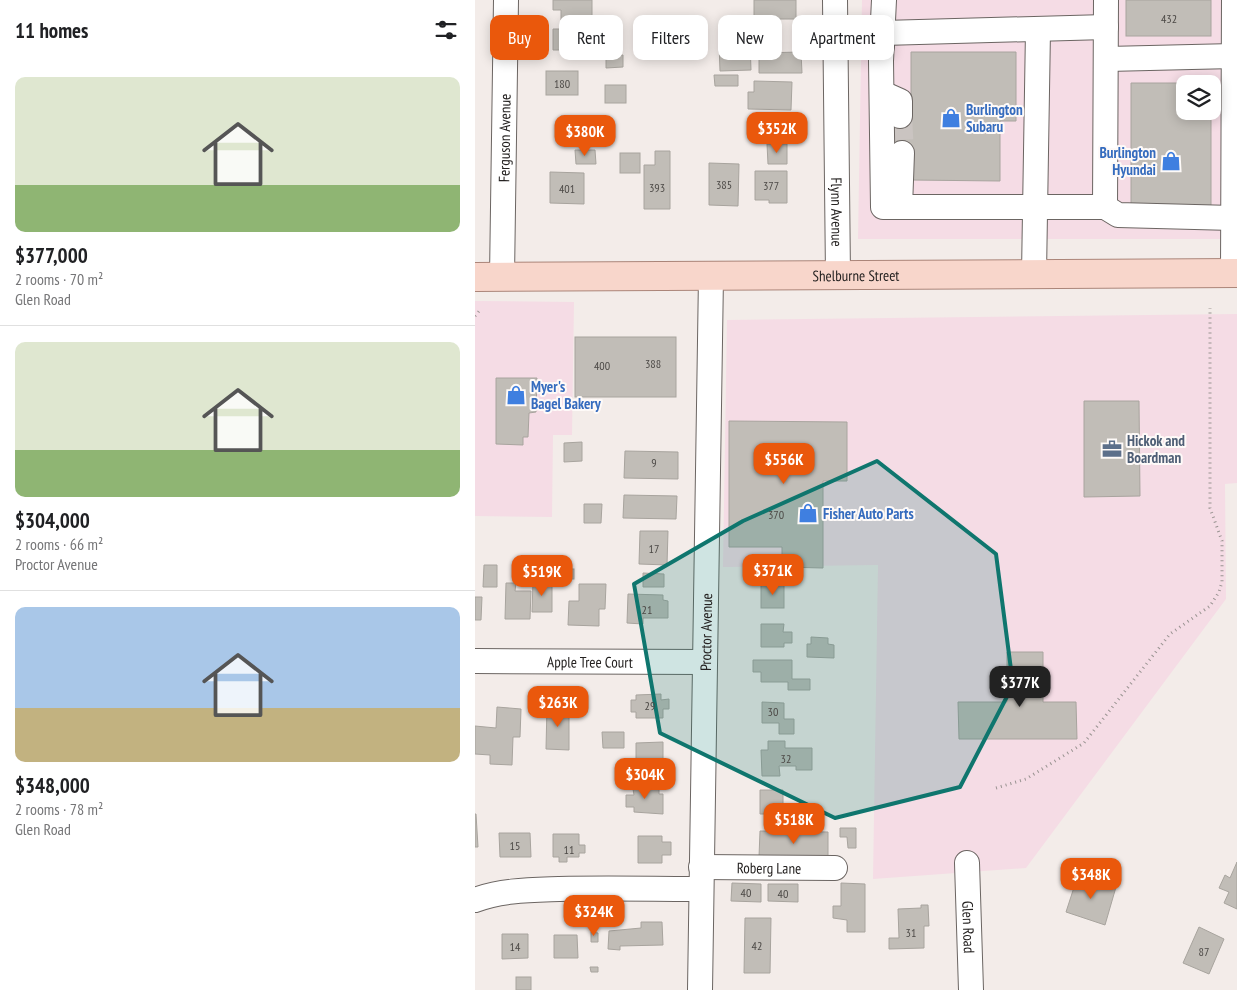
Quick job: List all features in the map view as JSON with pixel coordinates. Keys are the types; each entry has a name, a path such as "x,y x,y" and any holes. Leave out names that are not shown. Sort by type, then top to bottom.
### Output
{"main road":[{"name":"Shelburne Street","path":"475,277 1235,273"}],"street":[{"name":"Ferguson Avenue","path":"502,277 506,0"},
{"name":"Flynn Avenue","path":"835,0 835,15"},
{"path":"884,0 884,15"},
{"path":"1105,207 1106,0"},
{"path":"1234,0 1233,218 1235,273"},
{"path":"894,38 1106,27"},
{"path":"1034,274 1033,206 1038,30"},
{"path":"1107,58 1234,56"},
{"name":"Flynn Avenue","path":"835,60 837,276"},
{"path":"883,60 883,207 1105,207 1118,215 1233,218"},
{"path":"882,93 900,100 900,116"},
{"path":"900,207 902,153"},
{"name":"Proctor Avenue","path":"700,990 711,276"},
{"name":"Apple Tree Court","path":"475,661 705,662"},
{"name":"Glen Road","path":"967,863 971,990"},
{"name":"Roberg Lane","path":"475,900 485,896 530,890 835,868"}],"path":[{"path":"996,788 1026,779 1084,743 1170,634 1210,606 1219,592 1222,582 1223,541 1210,508 1210,308"},
{"path":"475,316 480,310"}],"highlighted area":[{"path":"877,461 996,554 1013,685 960,787 835,818 660,733 634,584 743,521"}],"shaded area":[{"path":"862,0 1237,0 1237,239 858,239 861,60 894,60 894,15 862,15"},
{"path":"475,301 574,302 572,435 553,435 552,517 475,516"},
{"path":"1237,314 1237,483 1225,484 1226,599 1026,868 873,879 878,565 723,567 727,320"}],"building":[{"path":"553,0 592,0 592,15 561,15 561,10 553,10"},
{"path":"754,0 796,0 796,15 792,15 792,19 782,19 782,15 754,15"},
{"path":"1126,0 1211,0 1211,36 1126,36"},
{"path":"553,29 559,29 559,50 553,50"},
{"path":"782,52 792,52 792,60 801,60 802,73 759,73 759,60 782,60"},
{"name":"Burlington Subaru","path":"911,52 1016,52 1016,121 1000,121 1000,181 911,180 886,153 886,116 911,116"},
{"path":"606,60 623,60 623,67 606,68"},
{"path":"720,60 751,60 751,70 720,71"},
{"path":"546,71 578,71 578,95 546,95"},
{"path":"714,75 738,75 738,86 715,86"},
{"path":"754,81 792,82 791,110 748,109 748,92 754,92"},
{"name":"Burlington Hyundai","path":"1131,83 1176,83 1176,120 1211,120 1211,211 1131,211"},
{"path":"605,85 626,85 626,103 605,103"},
{"path":"561,116 579,116 580,143 561,143"},
{"path":"767,144 787,144 787,164 768,164"},
{"path":"575,150 595,150 596,164 576,164"},
{"path":"655,151 670,151 670,209 644,209 644,165 655,165"},
{"path":"620,153 640,153 640,173 620,173"},
{"path":"709,163 739,164 738,206 709,205"},
{"path":"755,171 787,171 787,203 769,203 769,200 755,200"},
{"path":"550,172 584,173 584,204 550,203"},
{"path":"575,337 676,337 676,397 575,397"},
{"name":"Myer's Bagel Bakery","path":"496,378 537,378 536,412 529,413 528,437 523,437 523,445 496,444"},
{"name":"Hickok and Boardman","path":"1084,401 1139,401 1140,496 1084,497"},
{"path":"729,421 847,422 847,481 823,481 823,568 782,567 782,547 729,547"},
{"path":"582,442 582,461 564,462 564,443"},
{"path":"625,451 678,452 678,479 624,478"},
{"path":"624,495 677,496 676,519 623,518"},
{"path":"584,504 602,504 601,523 584,523"},
{"path":"640,531 668,531 667,565 639,564"},
{"path":"484,565 497,565 497,587 483,587"},
{"path":"563,569 574,569 574,579 563,579"},
{"path":"771,572 791,572 791,583 771,584"},
{"path":"643,573 664,574 664,587 643,587"},
{"path":"533,581 552,582 552,612 532,612"},
{"path":"506,583 516,583 515,591 531,591 530,619 505,619"},
{"path":"579,584 606,584 605,609 599,609 599,626 568,625 569,601 579,601"},
{"path":"761,585 784,585 784,608 761,608"},
{"path":"628,594 663,595 663,600 668,601 668,618 643,618 643,624 627,623"},
{"path":"475,597 482,597 481,620 475,620"},
{"path":"761,624 784,624 783,632 792,632 792,643 784,643 784,647 761,647"},
{"path":"811,637 828,638 828,644 834,645 834,658 807,657 807,644 811,644"},
{"path":"1007,652 1043,652 1043,702 1076,702 1077,739 959,739 958,702 1007,702"},
{"path":"753,660 792,660 792,679 810,679 810,690 788,690 788,682 761,682 761,672 753,672"},
{"path":"661,694 661,700 669,699 669,709 663,709 663,718 636,718 636,712 631,712 631,700 636,700 636,695"},
{"path":"762,702 784,703 784,719 794,719 794,734 779,734 779,723 762,723"},
{"path":"547,706 569,706 569,750 546,749"},
{"path":"497,707 521,709 520,737 513,737 512,765 490,764 490,755 475,754 475,726 496,728"},
{"path":"602,732 624,732 624,748 603,748"},
{"path":"768,741 785,741 785,748 812,748 812,770 796,770 796,766 779,766 780,776 762,776 761,750 768,750"},
{"path":"663,742 663,765 636,765 636,743"},
{"path":"632,783 641,783 641,789 659,789 659,794 663,794 663,814 634,812 634,807 626,807 626,795 634,795"},
{"path":"760,790 783,790 783,814 775,814 776,822 765,822 765,814 760,814"},
{"path":"476,814 478,847 475,847"},
{"path":"840,828 856,828 856,848 848,848 847,837 840,837"},
{"path":"760,831 828,832 828,858 759,857"},
{"path":"499,833 530,833 531,857 500,857"},
{"path":"553,834 579,834 579,845 585,845 585,853 579,853 579,857 567,857 567,862 559,862 559,857 553,857"},
{"path":"638,836 662,836 662,842 671,842 671,855 662,855 662,863 638,863"},
{"path":"1237,862 1237,909 1224,903 1229,892 1219,888 1225,875 1230,878"},
{"path":"1078,875 1116,887 1105,925 1066,912"},
{"path":"732,883 761,884 761,902 731,901"},
{"path":"841,883 865,884 865,932 847,932 847,920 833,918 833,906 841,906"},
{"path":"768,884 798,884 798,902 768,901"},
{"path":"921,905 928,905 929,926 924,926 924,948 889,949 889,938 899,938 898,909 921,908"},
{"path":"745,918 771,918 770,973 744,973"},
{"path":"641,922 662,922 663,945 620,946 620,950 608,949 609,931 641,928"},
{"path":"1199,927 1224,939 1209,974 1183,963"},
{"path":"591,932 598,933 598,942 591,942"},
{"path":"502,934 528,934 528,958 502,959"},
{"path":"554,935 577,935 578,958 554,958"},
{"path":"590,967 598,967 598,972 591,972"},
{"path":"516,977 531,977 531,990 516,990"}],"tunnel":[{"path":"900,116 902,153"}],"place":[{"name":"Burlington Subaru","path":"951,118"},
{"name":"Burlington Hyundai","path":"1171,161"},
{"name":"Myer's Bagel Bakery","path":"516,395"},
{"name":"Hickok and Boardman","path":"1112,449"},
{"name":"Fisher Auto Parts","path":"808,513"}]}
